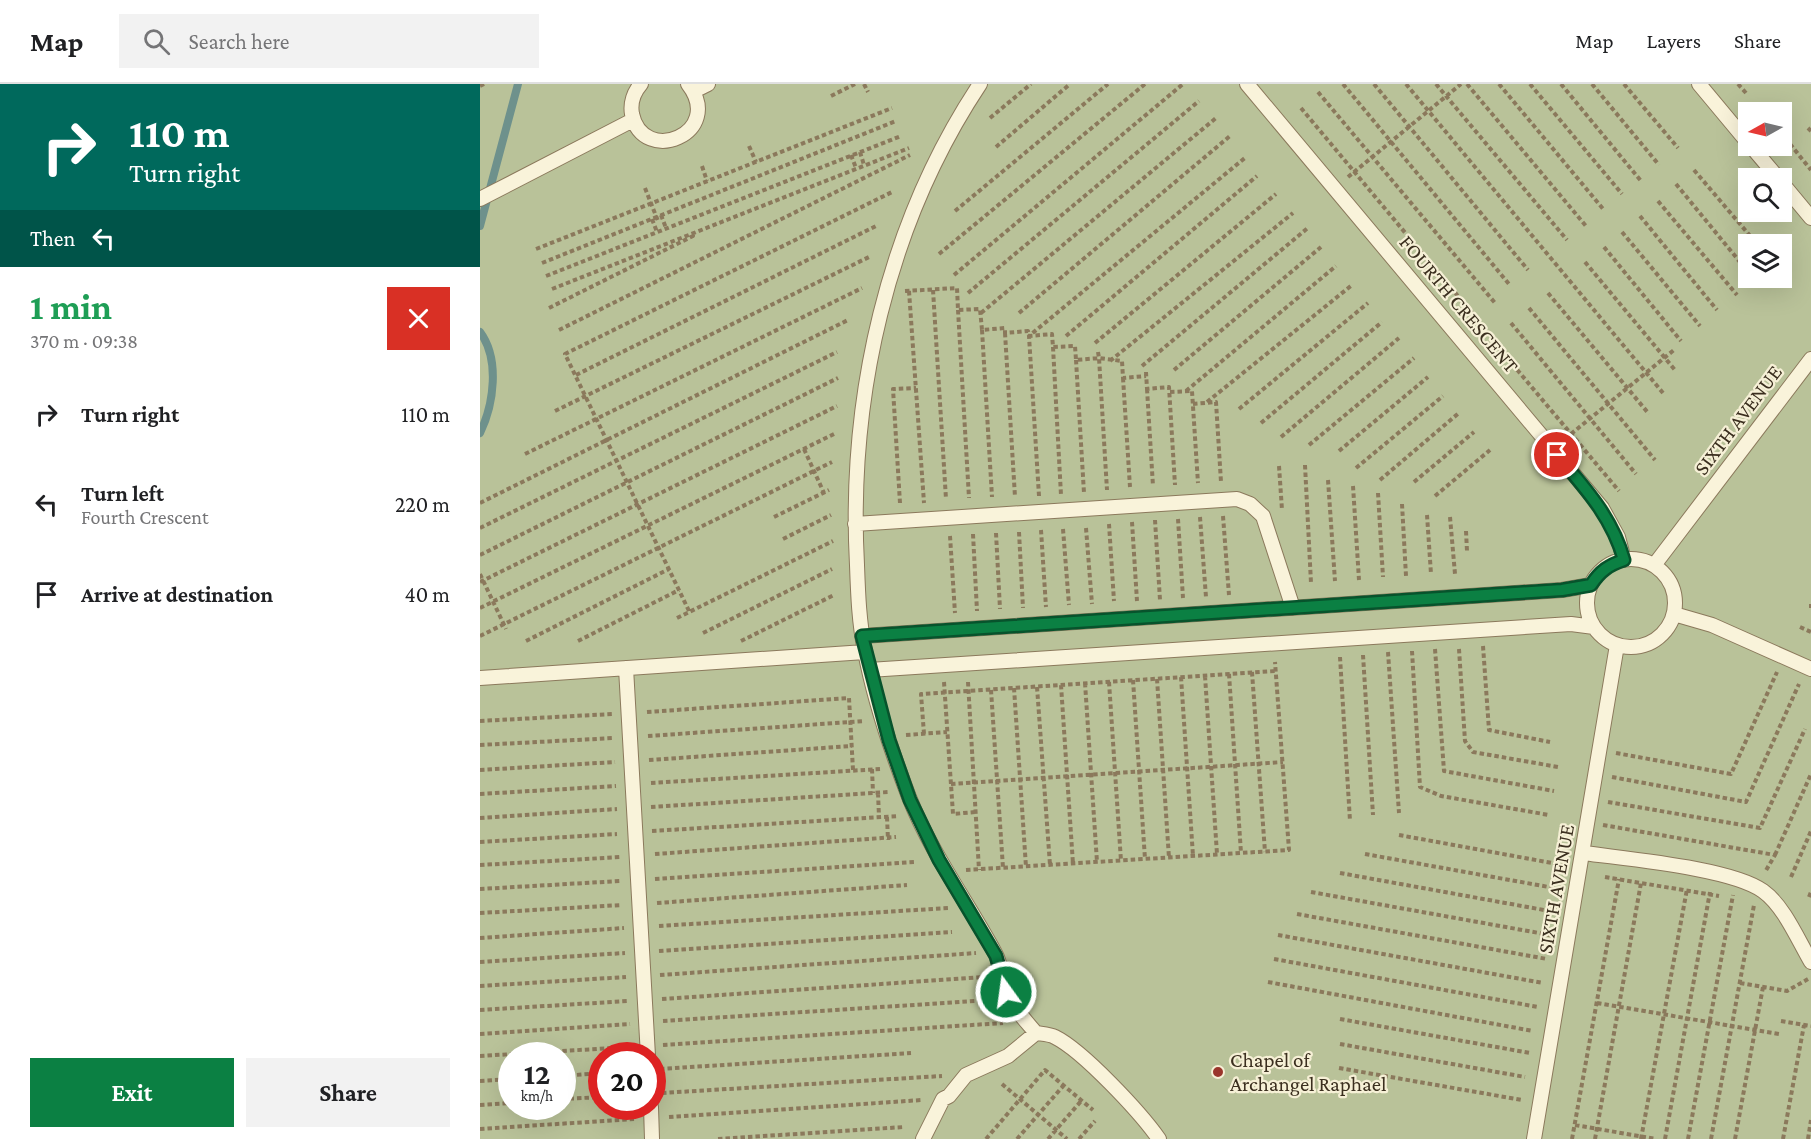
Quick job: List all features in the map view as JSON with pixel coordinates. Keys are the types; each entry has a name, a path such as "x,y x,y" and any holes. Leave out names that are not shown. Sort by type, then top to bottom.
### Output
{"lane":[{"path":"641,84 633,98 633,120 639,130 658,141 679,138 694,123 698,102 691,88 708,84"},
{"path":"980,84 961,113 934,164 907,226 886,292 868,369 858,450 855,524 862,636 888,736 907,791 944,869 994,952 1006,992 1017,1011 1036,1033 1052,1036 1070,1046 1145,1120 1160,1139"},
{"name":"FOURTH CRESCENT","path":"1247,84 1602,508 1618,537 1624,560"},
{"path":"1699,84 1738,131"},
{"path":"480,199 633,120"},
{"path":"1759,156 1770,168"},
{"path":"1792,195 1811,218"},
{"name":"SIXTH AVENUE","path":"1655,564 1811,359"},
{"path":"855,524 1237,499 1250,504 1263,516 1293,608"},
{"path":"1635,559 1655,564 1672,587 1676,601 1669,627 1659,638 1646,645 1631,648 1617,645 1604,638 1594,627 1588,614 1587,599 1591,585 1599,573 1611,564 1624,560 1635,559"},
{"path":"862,636 1551,591 1591,585"},
{"path":"1674,614 1712,625 1808,668"},
{"path":"869,670 1571,624 1594,627"},
{"name":"SIXTH AVENUE","path":"1534,1139 1578,892 1617,645"},
{"path":"480,678 865,652"},
{"path":"626,668 647,1042"},
{"path":"1584,852 1713,873 1736,879 1756,894 1772,899 1811,962"},
{"path":"923,1139 944,1099 966,1075 1008,1056 1036,1033"},
{"path":"651,1120 652,1139"}],"path":[{"path":"831,96 855,84"},
{"path":"865,84 868,92"},
{"path":"990,118 1031,84"},
{"path":"996,147 1070,84"},
{"path":"955,211 1108,84"},
{"path":"939,254 1145,84"},
{"path":"954,275 1183,84"},
{"path":"1343,84 1509,284"},
{"path":"1374,84 1528,270"},
{"path":"1406,84 1663,393"},
{"path":"1436,84 1567,240"},
{"path":"1335,189 1461,84"},
{"path":"1467,84 1586,226"},
{"path":"1499,84 1604,210"},
{"path":"1530,84 1622,194"},
{"path":"1561,84 1641,181"},
{"path":"1592,84 1659,165"},
{"path":"1624,84 1678,148"},
{"path":"1738,84 1746,93"},
{"path":"1318,92 1495,303"},
{"path":"968,293 1199,102"},
{"path":"536,249 892,108"},
{"path":"1301,108 1478,320"},
{"path":"981,314 1216,118"},
{"path":"542,263 657,219 896,121"},
{"path":"546,276 901,136"},
{"path":"1019,312 1230,136"},
{"path":"749,146 756,162"},
{"path":"1792,146 1811,170"},
{"path":"552,289 909,148"},
{"path":"860,152 864,165"},
{"path":"851,155 856,168"},
{"path":"559,330 910,155"},
{"path":"1029,336 1246,158"},
{"path":"702,166 707,181"},
{"path":"1694,170 1748,234"},
{"path":"1066,336 1257,176"},
{"path":"1676,184 1738,260"},
{"path":"645,188 657,219 657,232"},
{"path":"689,611 565,354 894,191"},
{"path":"1095,343 1276,194"},
{"path":"1658,201 1737,295"},
{"path":"1110,361 1293,213"},
{"path":"1640,216 1718,310"},
{"path":"657,219 666,228"},
{"path":"576,375 876,226"},
{"path":"1142,366 1309,227"},
{"path":"1622,232 1700,326"},
{"path":"549,308 693,236 693,233"},
{"path":"1604,247 1681,341"},
{"path":"1174,370 1321,248"},
{"path":"555,411 869,257"},
{"path":"1585,262 1675,370"},
{"path":"1185,391 1336,266"},
{"path":"1207,403 1352,285"},
{"path":"525,454 862,288"},
{"path":"886,292 957,288 978,615 955,616 933,290"},
{"path":"909,291 925,520"},
{"path":"1548,293 1649,414"},
{"path":"1239,410 1368,303"},
{"path":"1529,308 1655,460"},
{"path":"958,310 980,309 981,314 1001,613"},
{"path":"480,502 848,320"},
{"path":"1261,423 1382,322"},
{"path":"1511,323 1636,474"},
{"path":"982,330 1005,328 1023,612"},
{"path":"1005,333 1028,332 1029,336 1046,610 1057,610"},
{"path":"1029,336 1052,334 1069,609"},
{"path":"1281,437 1399,338"},
{"path":"1493,341 1619,491"},
{"path":"1053,347 1075,346 1092,608 1103,607"},
{"path":"1571,434 1674,350"},
{"path":"480,528 837,352"},
{"path":"1098,352 1115,606"},
{"path":"1076,360 1099,358 1122,361 1137,605"},
{"path":"1309,445 1414,358"},
{"path":"1123,378 1146,374 1147,389 1169,387 1183,602"},
{"path":"1339,451 1428,377"},
{"path":"480,555 838,378"},
{"path":"902,521 893,389 916,388"},
{"path":"1170,392 1192,391 1206,600"},
{"path":"1356,468 1443,396"},
{"path":"1193,404 1216,402 1229,599"},
{"path":"482,581 837,406"},
{"path":"1380,480 1460,412"},
{"path":"1414,482 1474,432"},
{"path":"480,608 834,434"},
{"path":"774,517 827,491 804,449"},
{"path":"1435,496 1490,450"},
{"path":"480,636 832,462"},
{"path":"1305,465 1311,583"},
{"path":"1328,480 1335,581"},
{"path":"1353,486 1359,580"},
{"path":"1378,493 1383,577"},
{"path":"1402,504 1406,576"},
{"path":"1427,514 1431,574"},
{"path":"783,539 831,515"},
{"path":"1450,517 1455,574"},
{"path":"1466,531 1467,552"},
{"path":"677,618 833,541"},
{"path":"526,641 669,569"},
{"path":"702,633 832,569"},
{"path":"480,574 506,629"},
{"path":"578,641 679,590"},
{"path":"740,642 834,595"},
{"path":"1800,627 1811,632"},
{"path":"1482,630 1489,730 1550,742"},
{"path":"1458,632 1465,741 1473,752 1558,767"},
{"path":"1434,633 1444,771 1554,791"},
{"path":"1411,635 1420,787 1441,795 1550,815"},
{"path":"1387,636 1399,813"},
{"path":"1362,638 1373,816"},
{"path":"1339,639 1350,821"},
{"path":"944,869 979,870 1289,850 1274,644"},
{"path":"1601,750 1731,774 1784,657"},
{"path":"967,663 979,870"},
{"path":"943,665 953,814 975,812"},
{"path":"1597,774 1746,802 1808,668"},
{"path":"924,734 921,694 1276,671"},
{"path":"1252,672 1265,852"},
{"path":"1229,674 1241,853"},
{"path":"1205,676 1217,855"},
{"path":"1181,677 1193,856"},
{"path":"1157,679 1169,858"},
{"path":"1133,680 1145,859"},
{"path":"1109,682 1121,861"},
{"path":"1084,683 1097,862"},
{"path":"1061,685 1073,864"},
{"path":"1037,686 1050,865"},
{"path":"1014,688 1026,867"},
{"path":"991,690 1003,868"},
{"path":"480,721 849,698 853,770"},
{"path":"480,746 868,721"},
{"path":"1593,799 1760,828 1805,729"},
{"path":"888,736 947,732"},
{"path":"480,770 852,746"},
{"path":"951,784 1283,762"},
{"path":"480,794 898,767"},
{"path":"872,769 879,817"},
{"path":"1711,1139 1756,894 1811,774"},
{"path":"480,818 907,791"},
{"path":"635,832 918,815"},
{"path":"887,817 888,840"},
{"path":"1589,823 1774,855"},
{"path":"1791,877 1811,831"},
{"path":"480,842 618,834"},
{"path":"1399,835 1641,883 1732,898 1756,894"},
{"path":"480,865 888,840 896,837"},
{"path":"1365,854 1578,892"},
{"path":"480,889 914,862"},
{"path":"1595,1139 1645,862"},
{"path":"1642,1138 1690,870"},
{"path":"1340,873 1574,915"},
{"path":"1665,1139 1713,873"},
{"path":"1572,1139 1619,879"},
{"path":"1688,1139 1736,879"},
{"path":"480,913 907,885"},
{"path":"1311,892 1569,939"},
{"path":"480,938 966,907"},
{"path":"1297,914 1565,963"},
{"path":"480,962 952,932"},
{"path":"1278,935 1561,986"},
{"path":"480,986 994,952"},
{"path":"1274,959 1557,1010"},
{"path":"480,1010 1002,975"},
{"path":"1740,983 1787,991 1811,977"},
{"path":"1268,982 1553,1034"},
{"path":"1735,1139 1763,987"},
{"path":"653,1022 992,1000"},
{"path":"1597,1003 1779,1034"},
{"path":"1340,1019 1549,1057"},
{"path":"1781,1021 1811,1026"},
{"path":"666,1050 1008,1023"},
{"path":"480,1034 634,1024"},
{"path":"1784,1139 1804,1025"},
{"path":"1340,1044 1545,1080"},
{"path":"480,1056 588,1053"},
{"path":"666,1069 911,1053"},
{"path":"1339,1068 1540,1104"},
{"path":"986,1139 1045,1070 1093,1110"},
{"path":"666,1093 966,1075"},
{"path":"480,1081 498,1080"},
{"path":"1002,1083 1067,1139"},
{"path":"1017,1139 1064,1085"},
{"path":"666,1111 944,1099"},
{"path":"1048,1139 1082,1100"},
{"path":"480,1105 498,1104"},
{"path":"480,1129 588,1118"},
{"path":"1808,1139 1811,1120"},
{"path":"1079,1139 1095,1121"},
{"path":"1575,1125 1656,1139"},
{"path":"718,1139 903,1127"}],"green space":[{"path":"480,84 1811,84 1811,1139 480,1139"}],"waterway":[{"path":"480,226 518,84"},
{"path":"480,332 490,355 493,382 489,409 480,433"}],"place":[{"name":"Chapel of Archangel Raphael","path":"1218,1072"}],"route":[{"path":"1006,992 996,956 939,860 910,800 889,740 862,636 1562,590 1591,585 1599,573 1611,564 1624,560 1618,537 1602,508 1557,455"}]}
